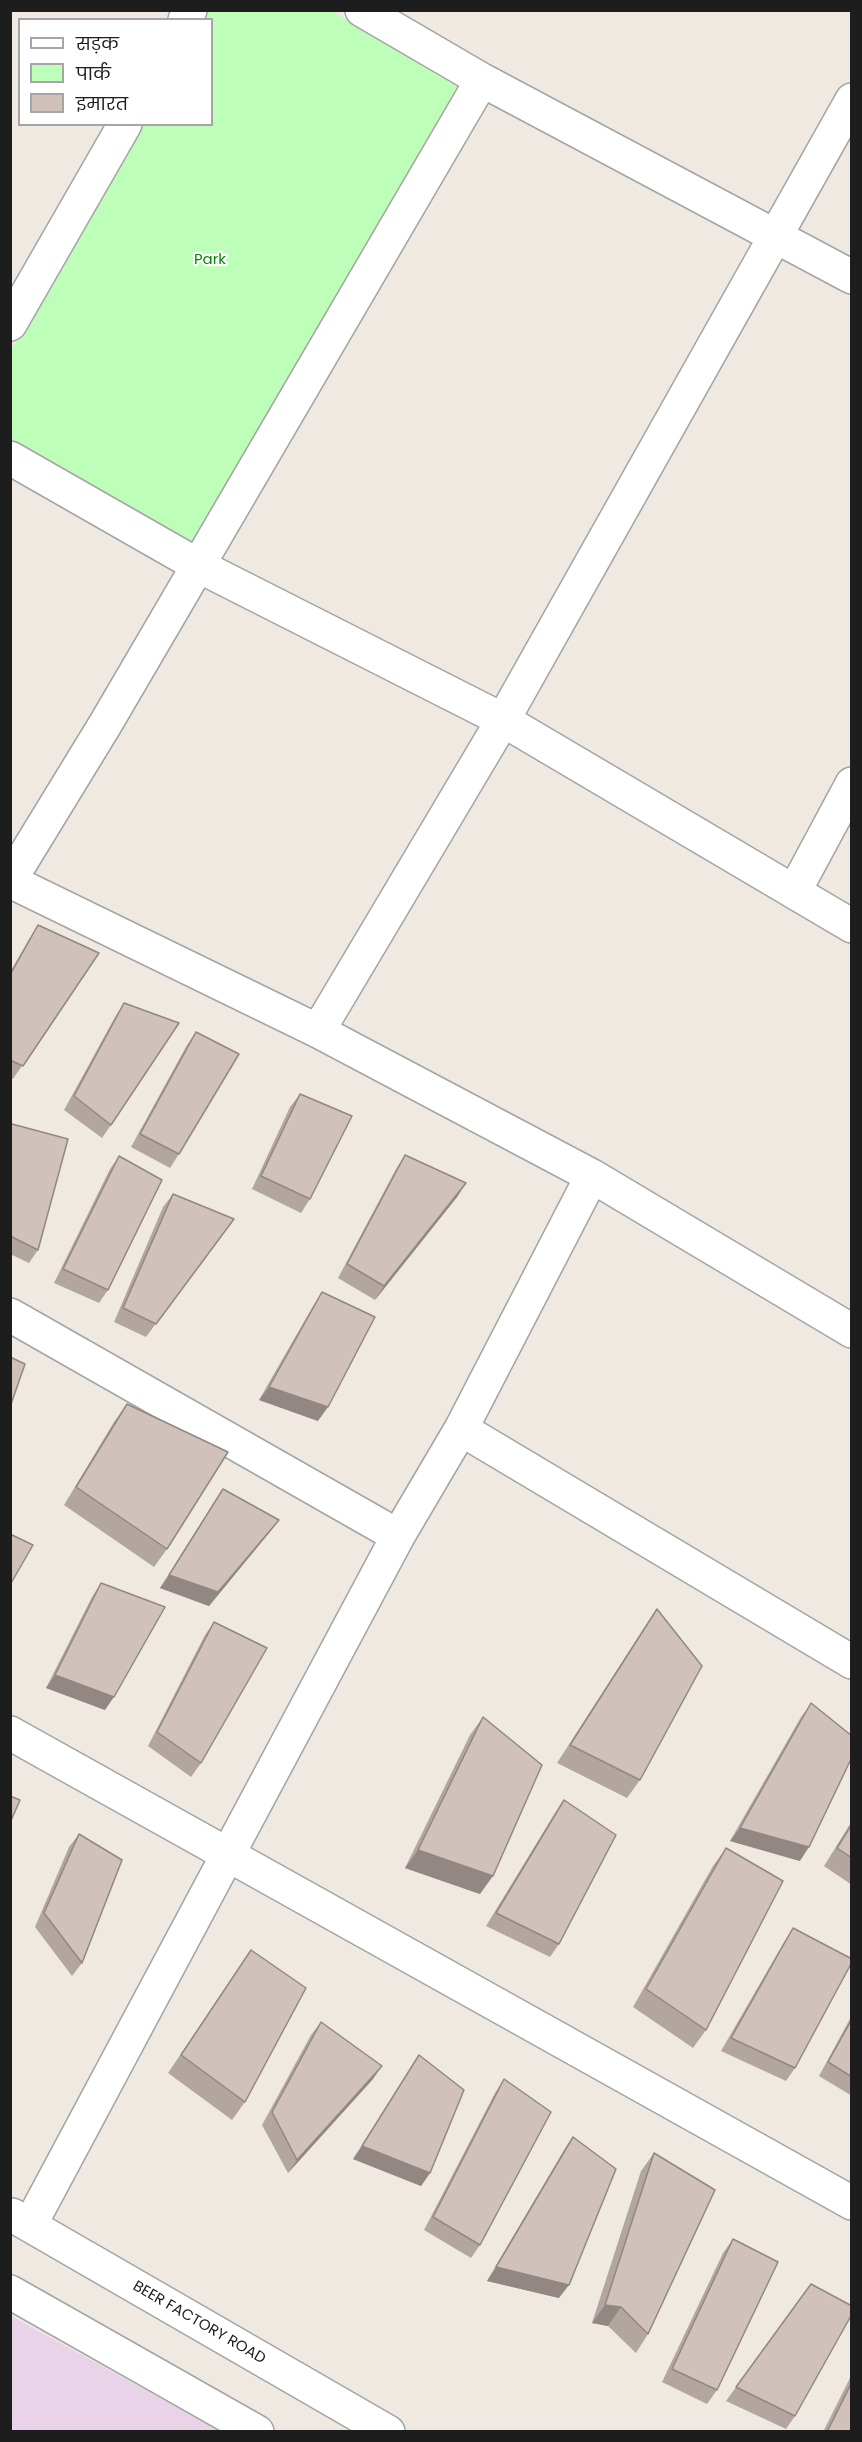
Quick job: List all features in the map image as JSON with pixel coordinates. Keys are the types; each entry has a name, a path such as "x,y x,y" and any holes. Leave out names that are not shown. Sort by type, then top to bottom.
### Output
{"street":[{"path":"362,10 482,80 852,277"},
{"path":"482,80 199,566 10,880 318,1031 592,1176 852,1331"},
{"path":"318,1031 503,720 852,100"},
{"path":"10,324 124,126"},
{"path":"10,458 199,566 503,720 852,926"},
{"path":"794,892 852,784"},
{"path":"20,2220 229,1855 399,1536 461,1429 592,1176"},
{"path":"10,1315 399,1536"},
{"path":"461,1429 852,1662"},
{"path":"10,1733 852,2203"},
{"name":"BEER FACTORY ROAD","path":"20,2220 388,2432"},
{"path":"10,2292 257,2432"}],"shaded area":[{"path":"11,2316 220,2431 11,2431"}],"green space":[{"name":"Park","path":"206,11 332,11 457,87 193,545 11,440 11,351 139,126 213,126 213,18 201,18"}],"building":[{"path":"38,925 99,953 23,1066 10,1060 10,975"},
{"path":"124,1003 179,1023 111,1125 74,1096"},
{"path":"196,1032 239,1054 179,1154 140,1134"},
{"path":"300,1094 352,1116 310,1199 261,1176"},
{"path":"12,1124 68,1139 38,1250 10,1236 10,1126"},
{"path":"405,1155 466,1183 384,1286 347,1264"},
{"path":"119,1156 162,1180 108,1290 63,1269"},
{"path":"173,1194 234,1219 156,1324 123,1308"},
{"path":"322,1292 375,1317 328,1407 269,1387"},
{"path":"10,1357 25,1364 10,1407"},
{"path":"127,1404 228,1452 167,1549 76,1487"},
{"path":"223,1489 279,1520 218,1592 169,1575"},
{"path":"10,1534 33,1545 10,1585"},
{"path":"101,1583 165,1607 114,1697 55,1675"},
{"path":"657,1609 702,1666 640,1780 570,1745"},
{"path":"214,1622 267,1648 201,1763 157,1732"},
{"path":"811,1703 852,1736 852,1757 809,1847 740,1828"},
{"path":"483,1717 542,1765 493,1876 418,1850"},
{"path":"10,1796 20,1800 10,1823"},
{"path":"564,1800 616,1835 559,1944 496,1913"},
{"path":"852,1824 852,1858 837,1848"},
{"path":"79,1834 122,1860 82,1963 44,1913"},
{"path":"726,1848 783,1881 706,2030 646,1989"},
{"path":"793,1928 852,1959 795,2068 731,2038"},
{"path":"251,1950 306,1988 245,2102 181,2055"},
{"path":"852,2019 852,2077 828,2062"},
{"path":"321,2022 382,2066 297,2160 272,2112"},
{"path":"419,2055 464,2090 430,2173 362,2146"},
{"path":"504,2079 551,2112 480,2245 433,2217"},
{"path":"573,2137 616,2169 569,2285 496,2267"},
{"path":"654,2153 715,2190 648,2334 621,2307 605,2305"},
{"path":"733,2239 778,2262 717,2390 672,2369"},
{"path":"811,2284 852,2306 852,2314 795,2416 736,2387"},
{"path":"852,2382 852,2432 827,2432"}]}
